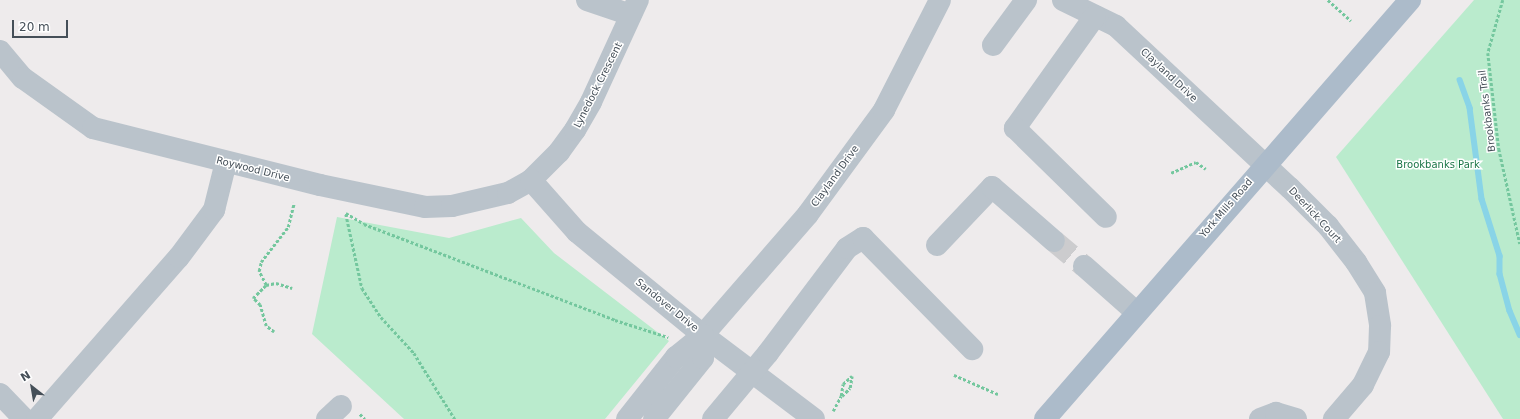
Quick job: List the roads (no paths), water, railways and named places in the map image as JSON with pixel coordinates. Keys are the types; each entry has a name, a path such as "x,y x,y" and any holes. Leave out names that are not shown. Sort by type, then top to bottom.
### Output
{"main road":[{"name":"York Mills Road","path":"1045,419 1136,312 1410,0"}],"street":[{"path":"588,0 635,7"},
{"name":"Clayland Drive","path":"627,419 676,357 703,334 808,214 884,110 940,0"},
{"path":"994,45 1026,0"},
{"path":"1078,6 1015,128 1106,216"},
{"name":"Clayland Drive","path":"1078,6 1116,26 1265,164"},
{"name":"Lynedock Crescent","path":"531,180 559,152 575,130 635,7"},
{"name":"Roywood Drive","path":"0,51 23,78 93,128 341,190 425,207 452,206 508,192 531,180"},
{"path":"37,419 179,257 214,210 226,162"},
{"name":"Deerlick Court","path":"1265,164 1328,226 1356,262 1375,293 1380,326 1378,352 1363,385 1334,419"},
{"name":"Sandover Drive","path":"531,180 577,232 703,334 752,372 823,416"},
{"path":"937,245 992,187 1054,241"},
{"path":"713,419 752,372 847,248 863,238 972,349"},
{"path":"1084,266 1136,312"},
{"path":"654,419 703,358 703,334"},
{"path":"0,394 24,419"},
{"path":"1260,419 1276,413 1296,419"}],"waterway":[{"path":"1460,80 1470,108 1482,199 1500,256 1500,274 1510,311 1520,335"}],"tunnel":[{"path":"1054,241 1084,266"}],"park label":[{"name":"Brookbanks Park","path":"1438,165"}]}
